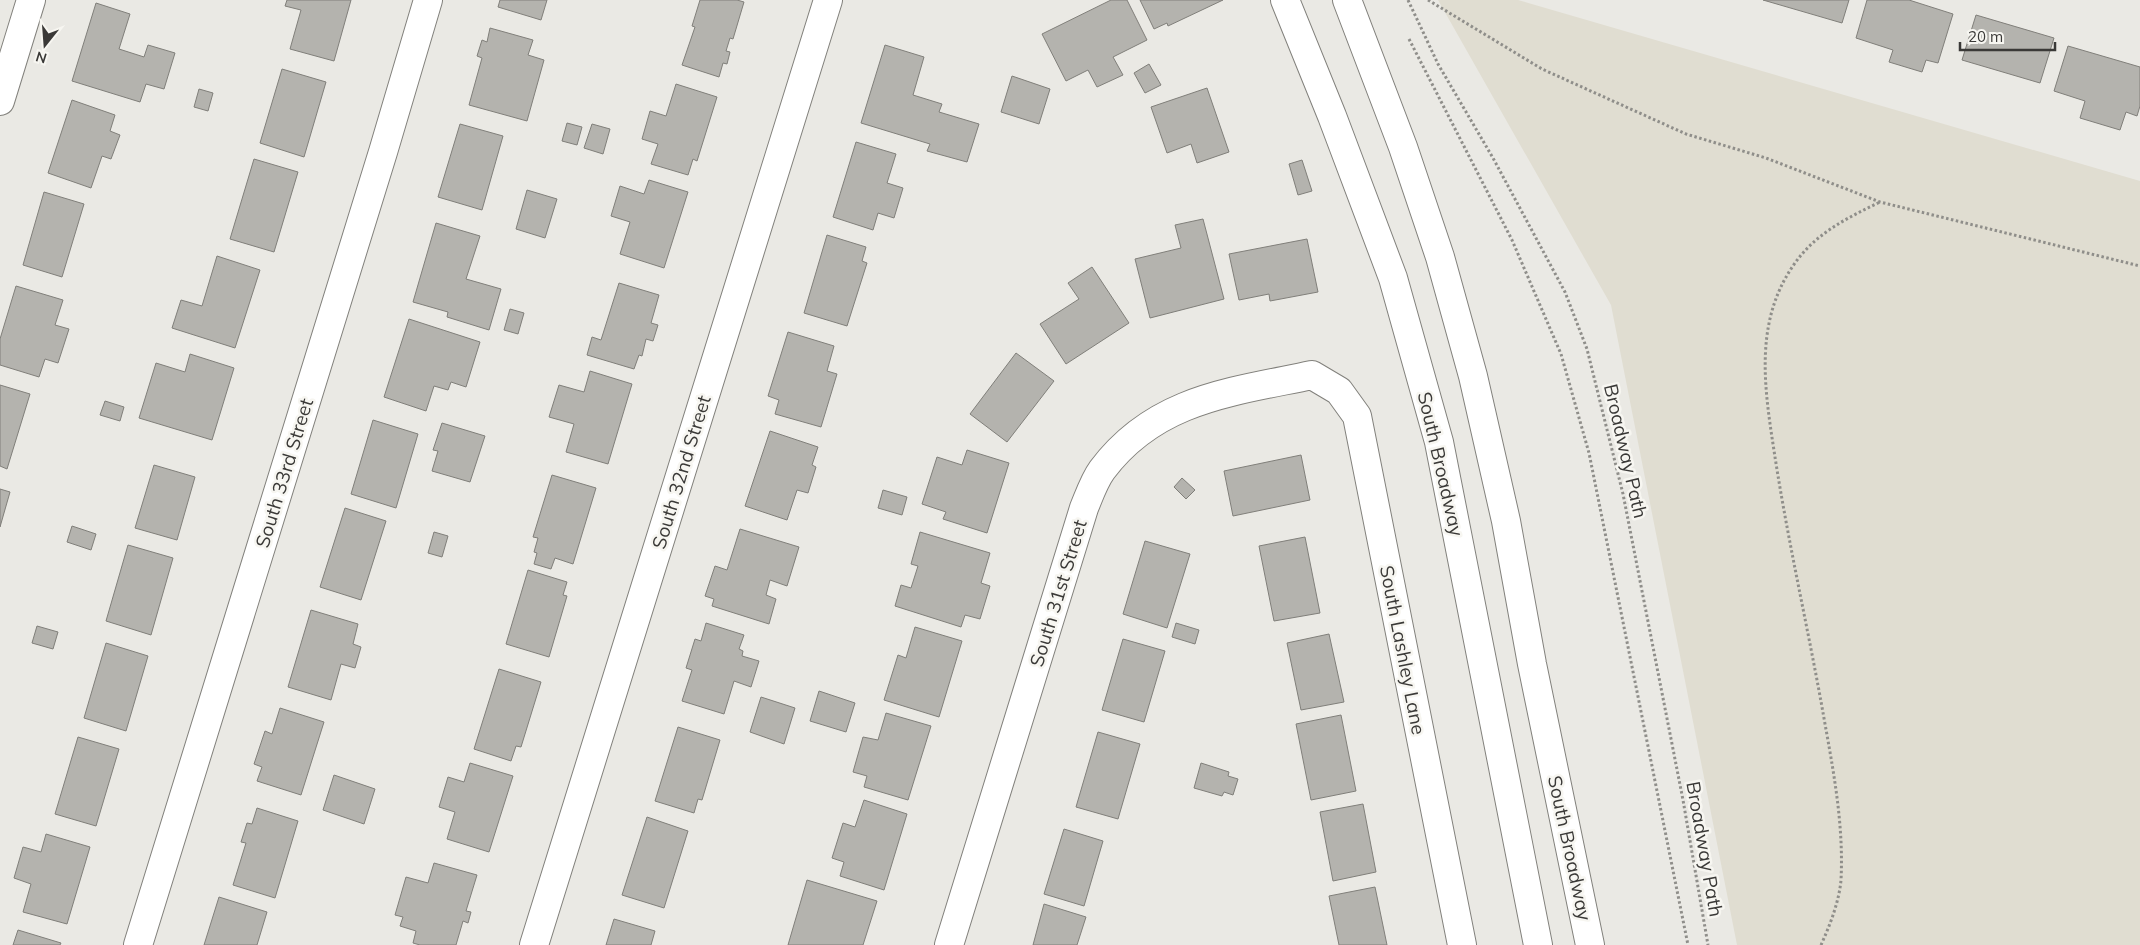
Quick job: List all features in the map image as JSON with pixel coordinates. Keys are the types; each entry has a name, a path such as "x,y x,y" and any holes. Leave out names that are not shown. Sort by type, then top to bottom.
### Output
{"street":[{"path":"0,101 31,0"},
{"name":"South 33rd Street","path":"138,945 375,180 428,0"},
{"name":"South 32nd Street","path":"534,945 828,0"},
{"name":"South Broadway","path":"1285,0 1332,116 1393,278 1439,442 1538,945"},
{"name":"South Broadway","path":"1347,0 1404,147 1440,257 1473,376 1506,520 1532,664 1590,945"},
{"name":"South 31st Street","path":"949,945 1084,508 1100,472 1125,443 1157,419 1212,396 1312,375"},
{"name":"South Lashley Lane","path":"1312,375 1339,391 1357,416 1462,945"}],"path":[{"name":"Broadway Path","path":"1408,0 1438,64 1493,158 1565,292 1587,349 1623,494 1683,800 1708,945"},
{"path":"1428,0 1542,69 1686,134 1766,158 1880,202 2140,266"},
{"path":"1409,39 1512,240 1561,354 1589,453 1688,945"},
{"path":"1821,945 1832,921 1840,881 1838,797 1805,618 1785,523 1769,421 1764,361 1770,312 1793,266 1819,236 1880,202"}],"shaded area":[{"path":"1438,0 1518,0 2140,181 2140,945 1737,945 1611,305"}],"building":[{"path":"287,0 351,0 334,61 290,49 301,10 285,6"},
{"path":"500,0 547,0 541,20 498,7"},
{"path":"700,0 737,0 744,2 733,39 730,38 726,51 730,52 727,64 723,63 719,77 682,65 695,27 692,26"},
{"path":"1111,0 1127,0 1147,40 1113,57 1123,75 1097,87 1088,70 1066,81 1042,34"},
{"path":"1140,0 1223,0 1168,26 1167,23 1154,29"},
{"path":"1763,0 1849,0 1842,23"},
{"path":"1867,0 1909,0 1953,14 1938,63 1926,60 1922,72 1889,62 1893,50 1856,38"},
{"path":"96,3 130,14 119,49 144,57 148,45 175,53 164,89 146,84 140,102 72,81"},
{"path":"1976,15 2054,38 2040,83 1962,60"},
{"path":"490,28 533,40 528,55 544,60 527,121 469,105 482,58 477,56 482,40 487,42"},
{"path":"885,45 924,57 913,95 942,104 939,112 979,124 967,162 927,151 930,144 861,123"},
{"path":"2068,46 2140,67 2140,106 2137,116 2126,112 2120,130 2080,118 2085,101 2054,91"},
{"path":"1149,64 1161,85 1145,93 1134,73"},
{"path":"282,69 326,82 304,157 260,143"},
{"path":"1012,76 1050,89 1039,124 1001,112"},
{"path":"676,84 717,97 697,161 693,159 688,175 651,164 658,144 642,139 650,111 666,116"},
{"path":"1207,88 1229,152 1197,163 1191,144 1167,153 1151,107"},
{"path":"199,89 213,93 208,111 194,107"},
{"path":"72,100 115,115 110,131 120,135 111,159 102,156 91,188 48,173"},
{"path":"567,123 582,127 577,145 562,141"},
{"path":"460,124 503,136 482,210 438,197"},
{"path":"592,124 610,129 603,154 584,148"},
{"path":"856,142 896,154 887,183 903,188 894,218 878,213 873,230 833,217"},
{"path":"254,159 298,172 274,252 230,239"},
{"path":"1302,160 1312,191 1298,195 1289,164"},
{"path":"649,180 688,192 664,268 620,254 630,222 611,216 620,186 644,194"},
{"path":"527,190 557,199 545,238 516,229"},
{"path":"44,192 84,204 62,277 23,265"},
{"path":"1203,219 1224,299 1150,318 1135,259 1181,248 1175,225"},
{"path":"436,223 480,236 466,279 501,289 489,330 447,317 448,312 413,302"},
{"path":"827,235 866,247 862,261 867,263 847,326 804,313"},
{"path":"1307,239 1318,292 1270,301 1269,294 1239,300 1229,254"},
{"path":"217,256 260,270 235,348 172,328 181,300 202,306"},
{"path":"1092,267 1129,323 1066,364 1040,324 1079,299 1068,283"},
{"path":"619,283 659,295 651,323 658,325 653,341 646,339 642,356 639,355 634,369 587,355 592,337 601,340"},
{"path":"16,286 63,300 55,325 69,329 58,363 45,359 39,377 0,365 0,339"},
{"path":"510,309 524,313 518,334 504,330"},
{"path":"409,319 480,342 466,387 451,382 448,390 434,386 426,411 384,397"},
{"path":"788,332 834,346 827,371 837,374 821,427 775,414 779,400 768,396"},
{"path":"1016,353 1054,381 1007,442 970,414"},
{"path":"190,354 234,368 212,440 139,418 156,363 185,372"},
{"path":"590,371 632,384 608,464 566,452 574,424 549,417 559,385 584,392"},
{"path":"0,385 30,394 7,469 0,466"},
{"path":"105,401 124,407 120,421 100,415"},
{"path":"373,420 418,434 396,508 351,494"},
{"path":"442,423 485,436 470,482 432,471 438,451 433,450"},
{"path":"770,431 818,447 812,465 816,467 808,493 797,490 787,520 745,506"},
{"path":"967,450 1009,463 987,533 943,519 946,512 922,504 937,457 962,465"},
{"path":"1301,455 1310,500 1233,516 1224,471"},
{"path":"154,465 195,477 177,540 135,528"},
{"path":"552,475 596,488 573,564 555,558 551,569 534,564 537,553 534,552 538,538 533,537"},
{"path":"1182,478 1195,490 1186,499 1174,487"},
{"path":"0,489 10,492 0,527"},
{"path":"883,490 907,497 902,515 878,508"},
{"path":"345,508 386,521 361,600 320,587"},
{"path":"72,526 96,534 91,550 67,542"},
{"path":"740,529 799,547 787,586 770,580 766,595 776,599 769,624 712,606 714,599 705,596 715,566 727,570"},
{"path":"434,532 448,536 442,557 428,553"},
{"path":"920,532 990,553 981,583 990,586 980,619 965,615 961,627 895,606 901,585 911,588 918,566 911,564"},
{"path":"1305,537 1320,613 1274,621 1259,546"},
{"path":"1145,541 1190,554 1167,628 1123,614"},
{"path":"128,545 173,558 151,635 106,621"},
{"path":"528,570 567,582 563,595 567,596 549,657 506,644"},
{"path":"311,610 358,624 353,644 361,647 355,668 341,664 331,700 288,687"},
{"path":"706,623 744,635 739,649 743,651 742,656 759,661 751,687 734,681 724,714 682,701 692,670 686,668 695,639 701,641"},
{"path":"1176,623 1199,630 1195,644 1172,637"},
{"path":"37,626 58,632 53,649 32,643"},
{"path":"915,627 962,641 939,717 884,700 898,655 906,658"},
{"path":"1329,634 1344,702 1301,710 1287,643"},
{"path":"1123,639 1165,651 1144,722 1102,710"},
{"path":"106,643 148,656 126,731 84,718"},
{"path":"499,669 541,682 521,747 516,746 511,761 474,749"},
{"path":"819,691 855,703 846,732 810,721"},
{"path":"761,697 795,708 784,744 750,732"},
{"path":"280,708 324,722 301,795 257,781 262,767 254,764 265,731 272,734"},
{"path":"886,713 931,726 908,800 864,787 867,776 853,772 863,737 878,740"},
{"path":"1341,715 1356,791 1311,800 1296,724"},
{"path":"678,727 720,740 702,800 698,799 694,813 655,801"},
{"path":"1098,732 1140,744 1118,819 1076,807"},
{"path":"78,737 119,749 96,826 55,814"},
{"path":"470,763 513,776 489,852 447,839 455,812 439,807 448,777 464,782"},
{"path":"1201,763 1229,772 1228,776 1238,779 1233,795 1224,792 1222,796 1194,788"},
{"path":"334,775 375,789 364,824 323,810"},
{"path":"864,800 907,814 884,890 840,876 844,862 832,858 843,823 855,827"},
{"path":"1363,804 1376,872 1333,881 1320,812"},
{"path":"257,808 298,821 275,898 233,885 246,843 241,842 247,823 252,824"},
{"path":"647,817 688,831 664,908 622,895"},
{"path":"1064,829 1103,841 1084,906 1044,894"},
{"path":"46,834 90,847 67,924 23,912 31,884 14,878 23,847 41,852"},
{"path":"434,863 477,875 466,911 471,912 468,923 463,921 456,945 420,945 413,943 416,931 400,926 403,917 395,915 406,877 428,883"},
{"path":"807,880 877,901 863,945 788,945"},
{"path":"1375,887 1387,945 1339,945 1329,896"},
{"path":"219,897 267,912 257,945 204,945"},
{"path":"1044,904 1086,917 1077,945 1033,945"},
{"path":"614,919 655,931 651,945 606,945"},
{"path":"18,930 61,943 60,945 13,945"}]}
